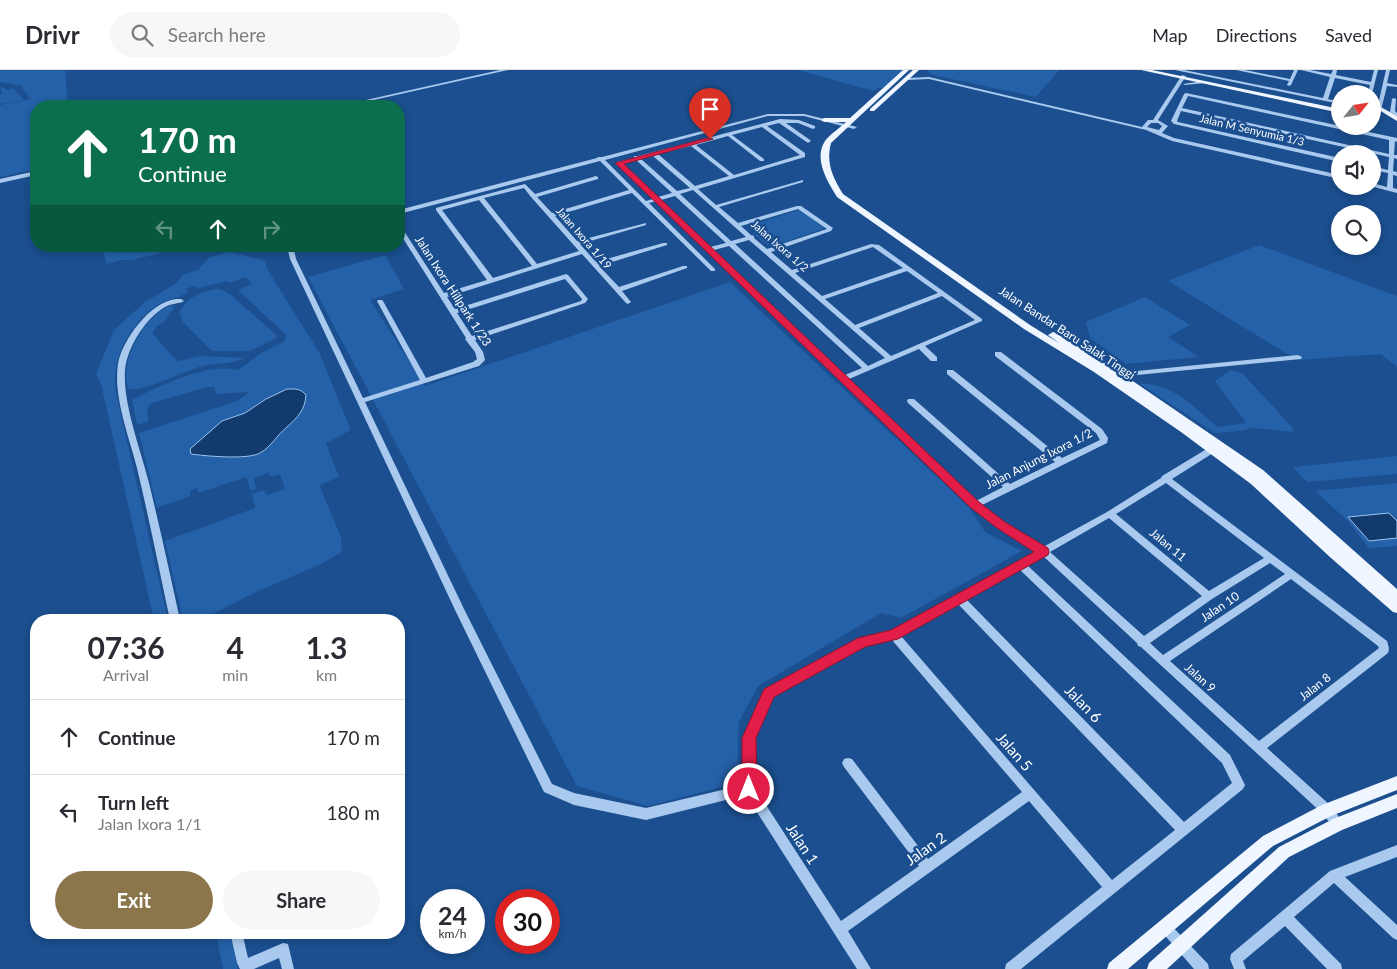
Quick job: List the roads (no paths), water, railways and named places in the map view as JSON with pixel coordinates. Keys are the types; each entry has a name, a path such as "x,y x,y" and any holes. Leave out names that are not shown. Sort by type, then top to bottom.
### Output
{"main road":[{"name":"Jalan Bandar Baru Salak Tinggi","path":"906,70 882,91 847,127 834,144 830,156 832,170 840,187 852,200 1216,447 1259,473 1397,596"},
{"name":"Jalan Bandar Baru Salak Tinggi","path":"916,70 891,93 828,142 823,157 826,171 840,195 1027,326 1114,377"},
{"path":"1144,70 1331,108"},
{"path":"1155,70 1185,79 1285,95 1331,108"},
{"path":"882,91 891,93"},
{"path":"1381,116 1397,121"},
{"path":"1381,116 1397,121"},
{"path":"822,121 832,126 847,127"},
{"path":"822,121 847,127"},
{"name":"Jalan Bandar Baru Salak Tinggi","path":"1216,447 1335,555 1397,608"},
{"path":"1115,969 1268,841 1327,810 1397,783"},
{"path":"1155,969 1284,852 1338,824 1397,801"}],"street":[{"path":"495,72 502,70"},
{"path":"368,100 506,70"},
{"path":"1177,70 1285,95 1331,102"},
{"path":"1238,70 1290,80"},
{"path":"1285,95 1296,70"},
{"path":"1303,70 1373,84 1376,70"},
{"path":"1325,100 1336,70"},
{"path":"1381,101 1388,71 1397,73"},
{"path":"924,72 932,76 1145,126 1176,140 1331,175"},
{"path":"907,79 929,78 1145,126"},
{"path":"1155,121 1185,79"},
{"path":"1162,123 1185,79"},
{"path":"1385,84 1396,86 1397,79"},
{"path":"1381,187 1394,190 1394,156 1394,139 1186,94 1180,109 1394,156"},
{"path":"1383,97 1395,99 1392,112 1397,115"},
{"name":"Jalan M Senyumia 1/3","path":"1180,109 1174,120 1176,123 1331,158"},
{"path":"405,211 772,117 804,116 822,121"},
{"path":"780,121 808,141"},
{"path":"636,158 780,121 800,122 813,127"},
{"path":"1145,126 1150,121 1162,123"},
{"path":"1159,132 1165,126 1162,123"},
{"path":"644,203 803,156 803,154 762,125"},
{"path":"728,134 762,160"},
{"path":"692,144 734,177"},
{"name":"Jalan Ixora 1/2","path":"654,153 752,236 890,359"},
{"path":"636,158 867,368"},
{"name":"Jalan 9","path":"636,158 620,162 619,164 975,505 1001,525 1044,552 1162,662 1327,810 1338,824"},
{"path":"601,160 713,270"},
{"path":"1381,170 1394,173"},
{"path":"0,181 30,174"},
{"path":"533,196 596,178"},
{"path":"717,206 801,181"},
{"name":"Jalan Ixora 1/19","path":"481,198 525,186 628,302"},
{"path":"550,215 632,191"},
{"path":"491,280 438,209 481,198 536,266"},
{"path":"739,225 799,206 830,228 829,230 768,251"},
{"path":"576,243 644,224"},
{"path":"708,250 752,236"},
{"name":"Jalan Ixora Hillpark 1/23","path":"361,401 479,362 481,356 405,237"},
{"path":"594,265 665,244"},
{"path":"792,272 873,245 877,246 980,320 843,379"},
{"path":"292,252 457,604 548,788 574,798 646,814 749,789 749,738 769,693 870,639 894,636 1110,514 1216,447"},
{"path":"294,259 296,252"},
{"path":"442,296 583,252"},
{"path":"617,290 685,267"},
{"path":"822,298 908,268"},
{"path":"452,312 566,276 585,299 583,302 469,339"},
{"path":"855,327 943,293"},
{"path":"174,614 147,491 121,385 122,363 129,344 145,322 160,307 169,302 182,301"},
{"path":"380,301 424,381"},
{"path":"920,346 934,359"},
{"name":"Jalan Anjung Ixora 1/2","path":"975,505 1104,441 1103,435 1099,431 998,354"},
{"path":"1114,377 1298,357"},
{"path":"950,372 1062,463"},
{"path":"911,401 1010,488"},
{"path":"1165,478 1292,574"},
{"name":"Jalan 11","path":"1110,514 1209,596"},
{"name":"Jalan 10","path":"1142,643 1209,596 1271,558"},
{"path":"1011,969 1239,785 1226,759 1021,565"},
{"name":"Jalan 10","path":"1162,662 1292,574"},
{"name":"Jalan 8","path":"1258,748 1384,650 1383,644 1292,574"},
{"name":"Jalan 6","path":"960,599 1183,830"},
{"name":"Jalan 5","path":"894,636 1111,888"},
{"path":"848,763 927,868"},
{"name":"Jalan 1","path":"749,789 865,969"},
{"name":"Jalan 2","path":"840,930 1030,794"},
{"path":"1240,969 1236,959 1334,875 1397,851"},
{"path":"1334,875 1397,934"},
{"path":"1285,917 1336,969"},
{"path":"1166,927 1203,969"},
{"path":"238,939 243,963 246,966 283,949 288,969"}]}
